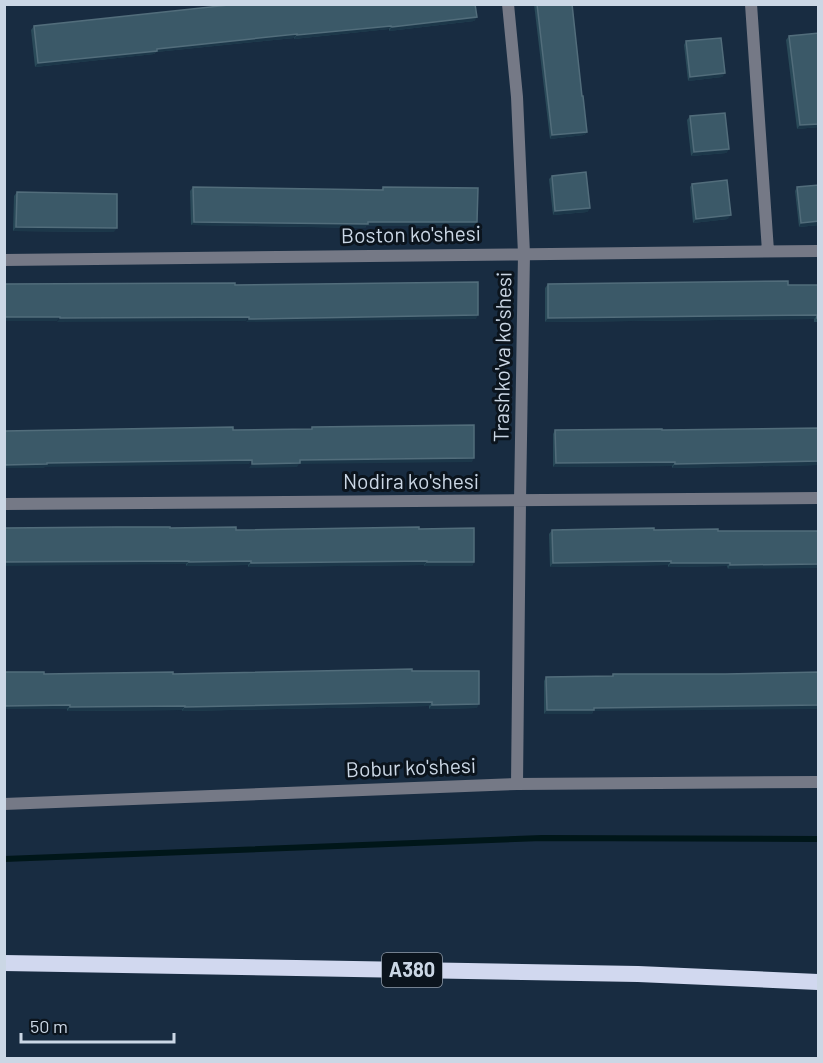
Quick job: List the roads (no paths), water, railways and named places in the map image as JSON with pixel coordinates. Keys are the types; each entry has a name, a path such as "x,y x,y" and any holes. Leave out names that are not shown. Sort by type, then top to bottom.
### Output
{"highway":[{"name":"A380","path":"4,963 626,973 819,982"}],"street":[{"name":"Trashko'va ko'shesi","path":"508,4 517,97 524,254 517,784"},
{"path":"751,4 768,251"},
{"name":"Boston ko'shesi","path":"4,260 819,252"},
{"name":"Nodira ko'shesi","path":"4,504 819,498"},
{"name":"Bobur ko'shesi","path":"4,804 517,784 819,782"}],"waterway":[{"path":"4,859 542,838 818,839"}]}
